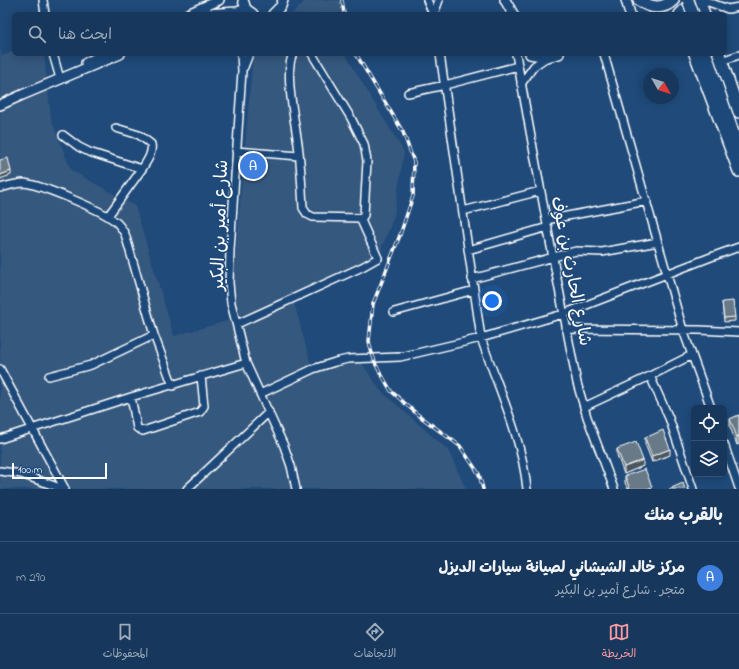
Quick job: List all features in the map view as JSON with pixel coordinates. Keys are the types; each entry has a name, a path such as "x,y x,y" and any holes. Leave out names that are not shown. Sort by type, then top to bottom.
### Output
{"highway":[{"path":"643,3 658,8 669,5 674,0"},
{"path":"688,0 692,12"},
{"path":"699,0 703,12"},
{"path":"696,56 739,171"},
{"path":"707,56 739,150"},
{"path":"720,57 736,93 739,112"}],"main road":[{"path":"192,12 219,0"},
{"path":"275,12 281,6 283,0"},
{"path":"505,0 512,12"},
{"path":"513,12 514,0"},
{"path":"626,0 629,12"},
{"path":"681,12 693,0"},
{"path":"237,12 248,10"},
{"path":"0,99 59,75 100,56"},
{"path":"0,105 115,56"},
{"path":"541,56 551,56"}],"street":[{"path":"43,0 45,12"},
{"path":"427,0 433,12"},
{"path":"435,12 438,0"},
{"path":"703,0 727,12 739,7"},
{"path":"720,57 739,55"},
{"path":"54,56 59,75"},
{"name":"شارع أمير بن البكير","path":"242,56 230,250 229,283 231,302 246,363 284,446 296,489"},
{"name":"شارع أمير بن البكير","path":"242,71 248,56"},
{"path":"292,56 289,67 289,80 299,156 303,208 307,214 313,217 364,217 367,169 364,144 351,118 313,56"},
{"path":"440,56 481,338 496,377 522,458 527,489"},
{"name":"شارع الحارث بن عوف","path":"516,56 540,191 577,383 584,407 614,489"},
{"path":"605,56 683,330 710,405"},
{"path":"521,84 534,66 547,57"},
{"path":"408,93 518,66"},
{"path":"108,216 142,169 152,149 151,144 139,135 116,128"},
{"path":"63,135 79,147 142,169"},
{"path":"236,151 299,156"},
{"path":"0,188 17,184 27,184 65,196 108,216 118,223 125,234 154,335 173,386"},
{"path":"463,211 540,191"},
{"path":"468,250 547,224 647,201"},
{"path":"236,324 362,267 378,258 360,218"},
{"path":"472,279 576,251 602,252 658,242"},
{"path":"260,394 306,372 335,362 348,359 400,357 481,338 563,314 739,248"},
{"path":"394,312 474,290"},
{"path":"566,329 739,332"},
{"path":"49,376 91,365 154,335"},
{"path":"584,407 692,355"},
{"path":"0,440 246,363"},
{"path":"0,369 64,489"},
{"path":"131,398 137,428 143,432 200,412 204,406 201,376"},
{"path":"650,376 669,418 690,486"},
{"path":"187,489 269,412"},
{"path":"727,453 739,488"},
{"path":"0,470 21,474 64,489"}],"shaded area":[{"path":"306,0 342,0 341,12 294,12"},
{"path":"0,48 2,56 12,52 12,56 44,56 51,118 71,170 135,206 174,336 230,320 253,56 346,56 404,152 394,216 379,255 293,299 312,368 362,363 380,390 448,450 466,489 0,489"}],"building":[{"path":"8,158 11,171 0,175 0,160"},
{"path":"733,301 735,317 724,318 722,302"},
{"path":"739,415 739,436 737,437 730,419"},
{"path":"663,430 670,449 652,456 645,438"},
{"path":"636,442 643,460 624,467 617,449"},
{"path":"645,469 652,487 647,489 630,489 625,476"},
{"path":"683,483 685,489 669,489"}],"railway":[{"path":"342,0 344,12"},
{"path":"357,56 403,132 414,162 413,196 400,235 373,304 369,341 371,350 376,365 391,391 417,414 460,446 479,474 483,489"}],"place":[{"name":"مركز خالد الشيشاني لصيانة سيارات الديزل","path":"253,166"}]}
